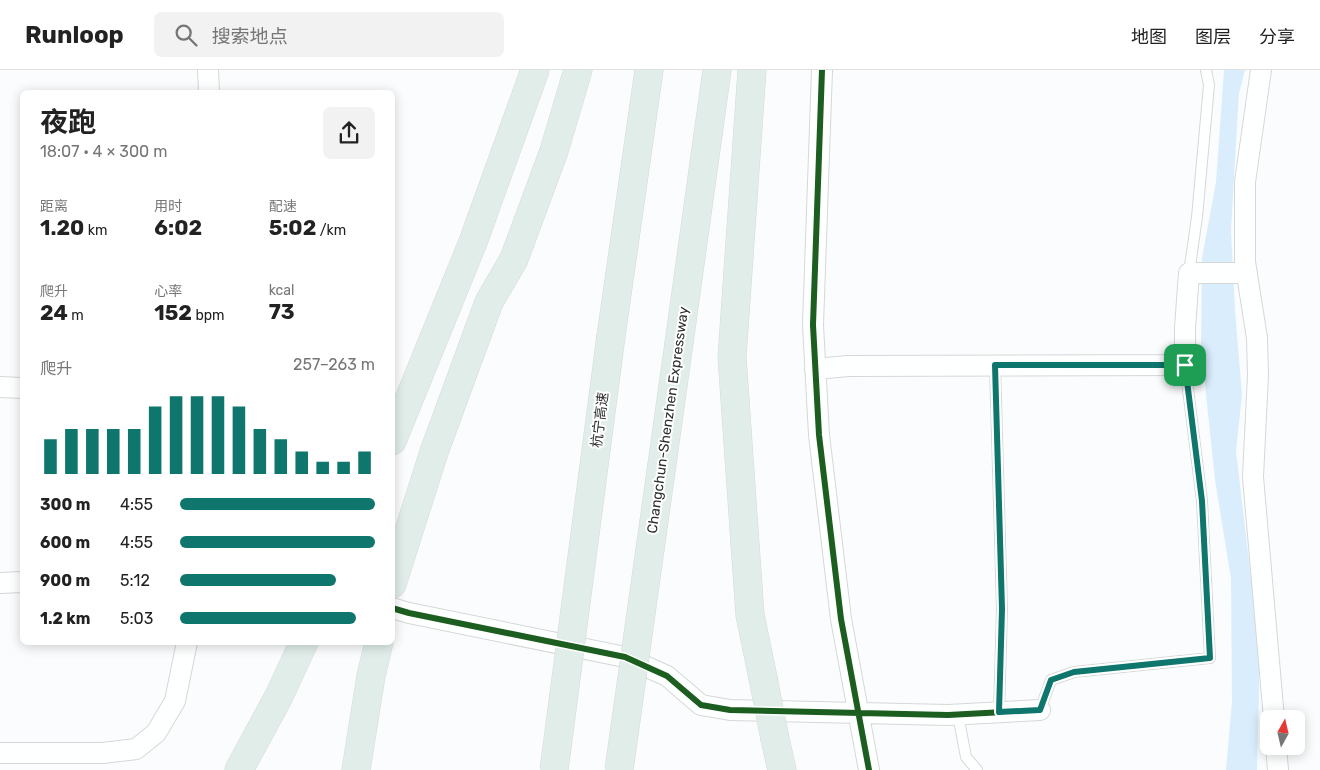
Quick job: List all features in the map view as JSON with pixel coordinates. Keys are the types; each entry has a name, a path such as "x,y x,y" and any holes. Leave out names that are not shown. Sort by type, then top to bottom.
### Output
{"highway":[{"path":"395,434 473,242 535,70"},
{"path":"395,575 434,452 489,302 514,259 554,151 578,70"},
{"name":"杭宁高速","path":"554,770 610,336 649,70"},
{"name":"Changchun-Shenzhen Expressway","path":"619,770 717,70"},
{"path":"752,70 732,357 750,615 782,770"},
{"path":"238,770 279,696 303,645"},
{"path":"356,770 371,676 378,645"}],"street":[{"path":"208,70 209,90"},
{"path":"822,70 813,325 819,435 841,619 869,770"},
{"path":"1261,70 1245,182 1245,262 1241,272 1257,338 1258,375 1253,477 1273,710"},
{"path":"815,369 848,366 1185,365 1185,328 1193,273 1241,272"},
{"path":"0,387 20,388"},
{"path":"0,583 20,582"},
{"path":"395,609 625,657 668,676 701,704 730,710 958,715 1040,710"},
{"path":"0,753 103,753 136,749 156,733 175,701 186,645"},
{"path":"1277,755 1278,770"}],"lane":[{"path":"1193,273 1209,85 1206,70"},
{"path":"995,365 1002,609 999,712"},
{"path":"1040,710 1051,680 1074,672 1210,658 1202,501 1185,365"},
{"path":"958,715 966,756 977,770"}],"water":[{"path":"1224,70 1245,70 1239,93 1231,230 1242,395 1236,451 1260,654 1257,770 1226,770 1232,702 1231,579 1215,480 1201,346 1202,258 1216,182"}],"cycle path":[{"path":"822,70 813,325 819,435 841,619 869,770"},
{"path":"395,609 625,657 667,676 701,705 730,710 948,715 1040,710"}],"route":[{"path":"995,365 1185,365 1202,501 1210,658 1074,672 1051,680 1040,710 999,712 1002,609 995,365"}]}
